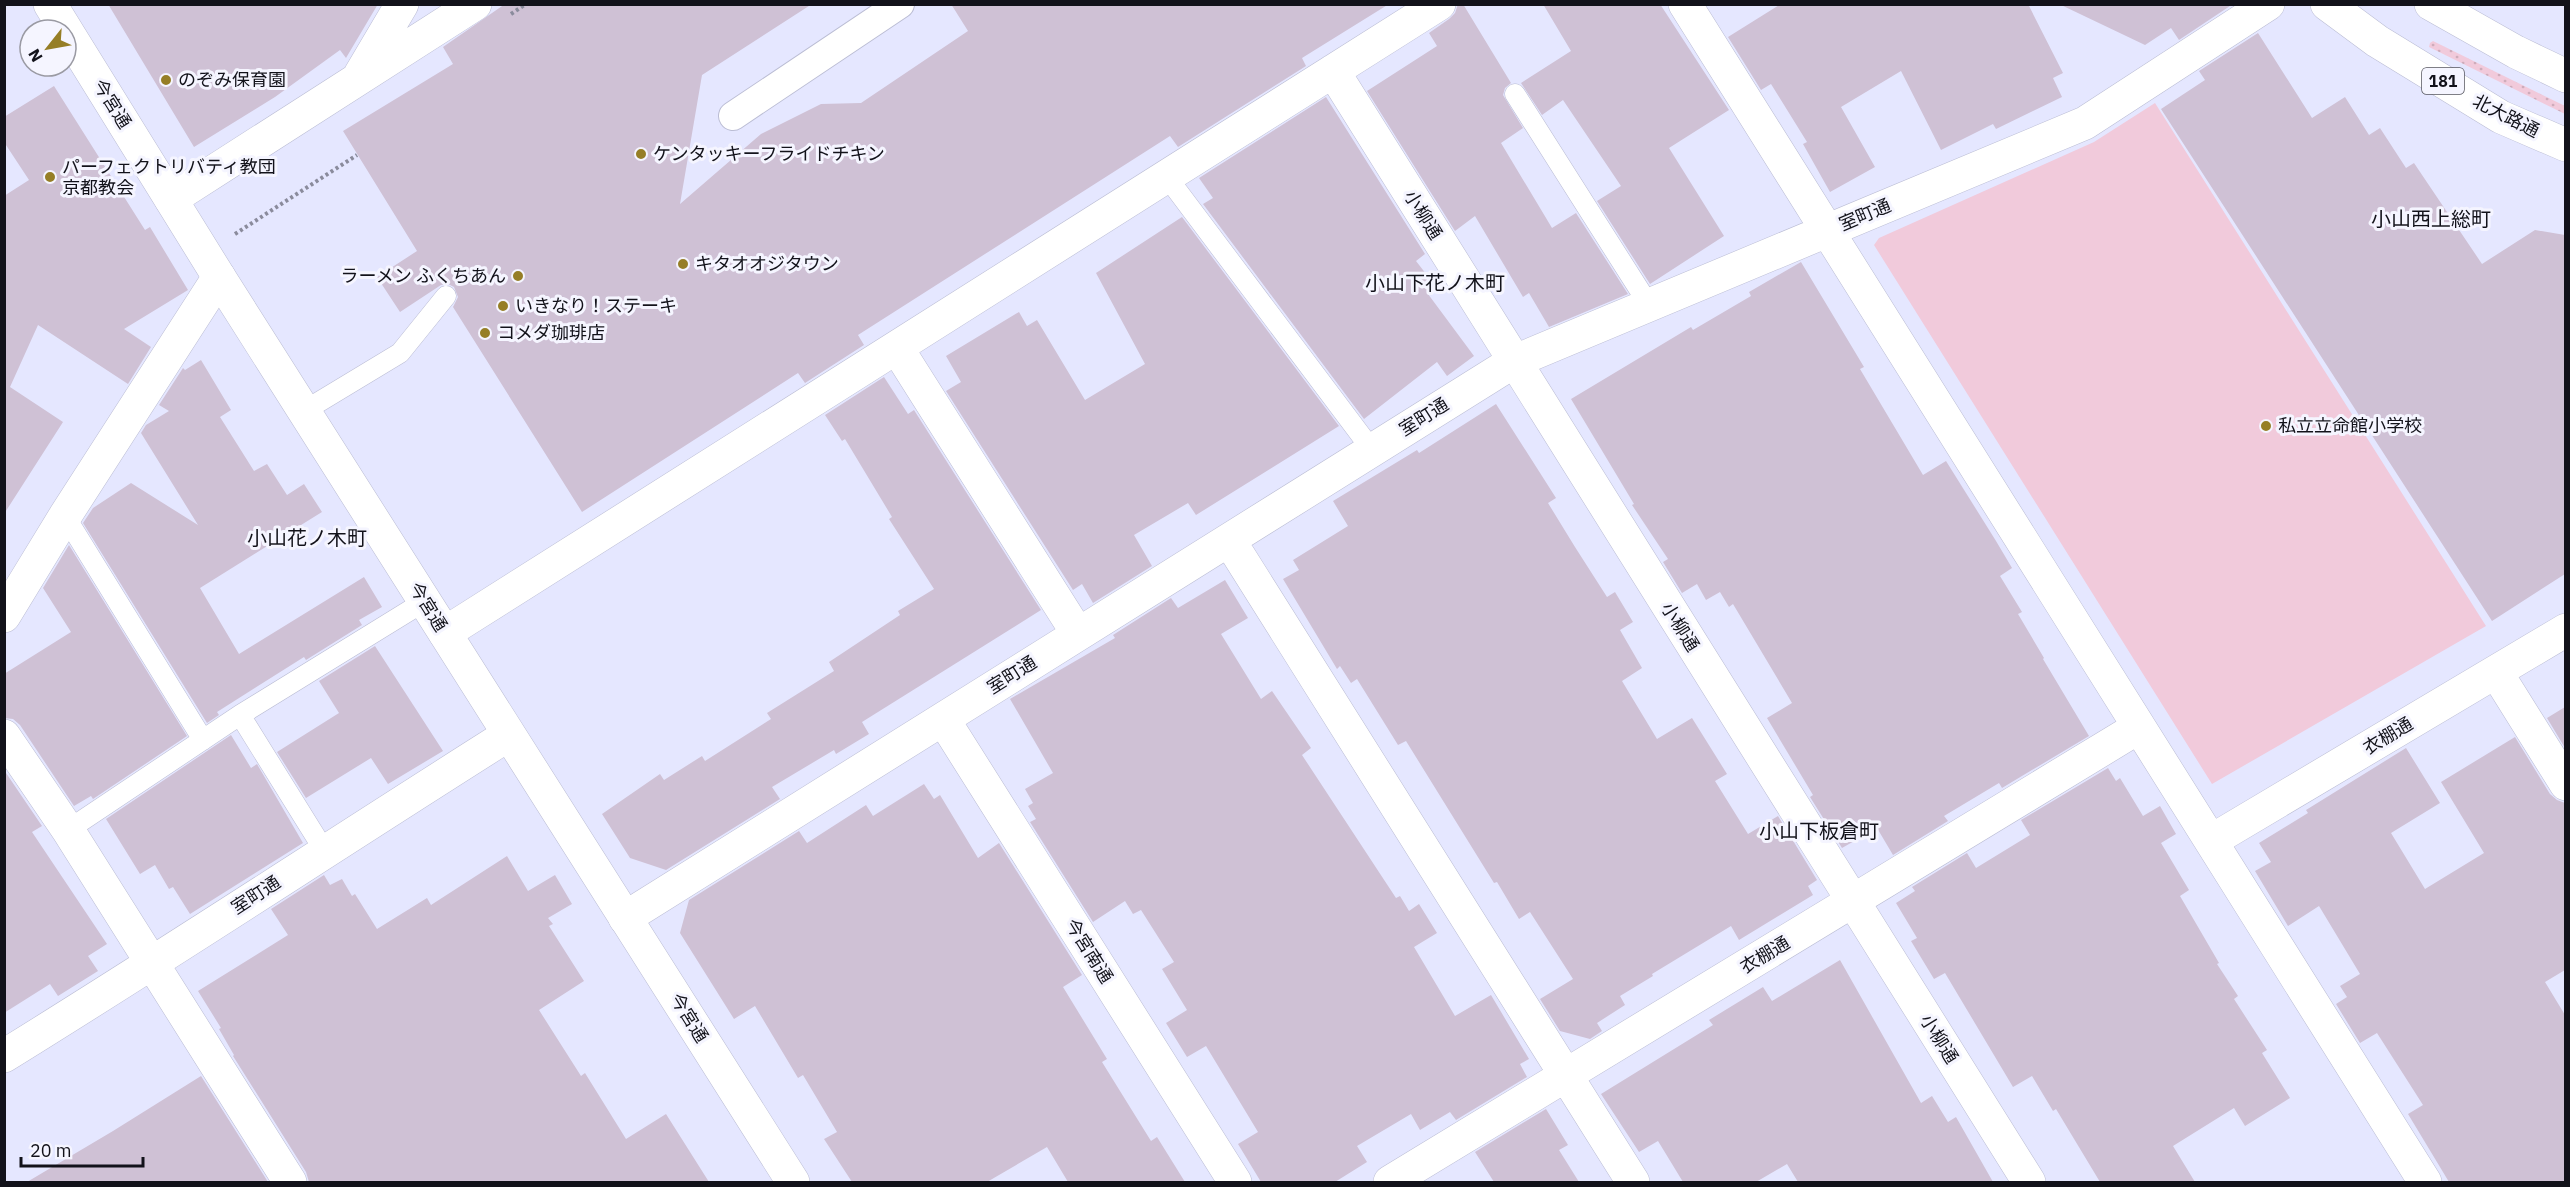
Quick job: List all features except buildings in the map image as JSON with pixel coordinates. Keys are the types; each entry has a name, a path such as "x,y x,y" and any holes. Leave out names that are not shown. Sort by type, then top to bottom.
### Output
{"street":[{"name":"今宮通","path":"50,4 59,18"},
{"path":"354,84 402,4"},
{"path":"171,199 354,84 475,4"},
{"path":"733,116 900,4"},
{"path":"445,633 1439,4"},
{"path":"1685,4 2426,1182"},
{"name":"室町通","path":"625,918 1514,362 2085,123 2268,4"},
{"name":"北大路通","path":"2328,4 2377,41 2501,117 2565,146"},
{"path":"2431,4 2516,52 2565,76"},
{"name":"今宮通","path":"78,49 508,735 793,1182"},
{"name":"小柳通","path":"1334,71 2029,1182"},
{"path":"4,615 219,277"},
{"path":"897,348 1078,634"},
{"path":"1229,540 1633,1182"},
{"name":"衣棚通","path":"2211,841 2565,630"},
{"path":"2496,672 2565,784"},
{"name":"今宮南通","path":"943,719 1235,1182"},
{"name":"衣棚通","path":"1390,1182 2139,727"},
{"name":"室町通","path":"4,1056 152,964 324,850 508,735"},
{"path":"4,736 68,830 290,1182"}],"lane":[{"path":"1515,94 1649,305"},
{"path":"1167,177 1372,450"},
{"path":"304,411 400,353 446,296"},
{"path":"65,516 203,740"},
{"path":"68,830 240,715 425,601"},
{"path":"240,715 324,850"}],"path":[{"path":"229,237 357,155"}],"shaded area":[{"path":"2433,41 2565,106 2565,114 2429,47"},
{"path":"2155,103 2486,626 2212,784 1874,245 1879,238 2094,142"}],"place":[{"name":"のぞみ保育園","path":"166,80"},
{"name":"ケンタッキーフライドチキン","path":"641,154"},
{"name":"パーフェクトリバティ教団 京都教会","path":"50,177"},
{"name":"キタオオジタウン","path":"683,264"},
{"name":"ラーメン ふくちあん","path":"518,276"},
{"name":"いきなり！ステーキ","path":"503,306"},
{"name":"コメダ珈琲店","path":"485,333"},
{"name":"私立立命館小学校","path":"2266,426"}],"district":[{"name":"小山西上総町","path":"2431,219"},
{"name":"小山下花ノ木町","path":"1435,283"},
{"name":"小山花ノ木町","path":"307,538"},
{"name":"小山下板倉町","path":"1819,831"}]}
